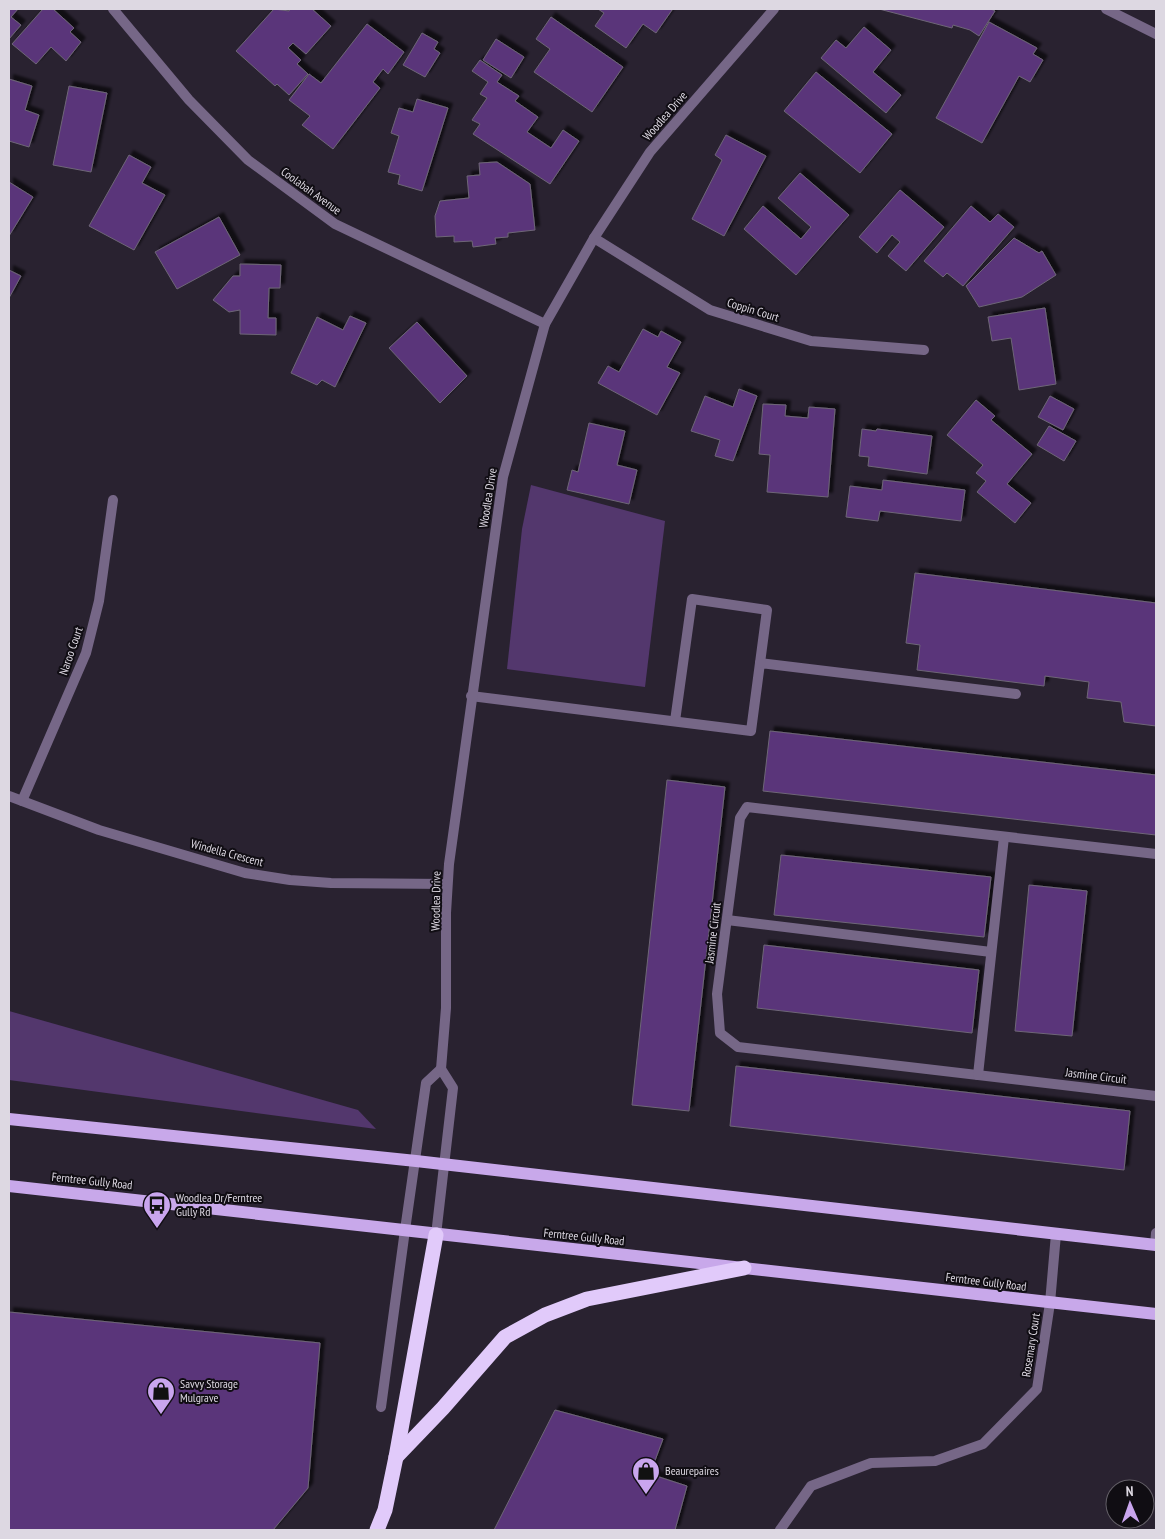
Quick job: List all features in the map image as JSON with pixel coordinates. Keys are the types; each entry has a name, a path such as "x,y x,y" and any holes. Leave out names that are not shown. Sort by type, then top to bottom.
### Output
{"highway":[{"path":"377,1530 385,1510 396,1457 436,1235"},
{"path":"396,1457 443,1408 505,1337 545,1315 587,1299 744,1268"}],"main road":[{"path":"9,1119 416,1161 1056,1234 1156,1241"},
{"name":"Ferntree Gully Road","path":"9,1186 1156,1314"}],"street":[{"name":"Coolabah Avenue","path":"113,9 189,100 248,160 335,224 545,324"},
{"name":"Woodlea Drive","path":"441,1069 446,1008 447,884 471,696 502,477 545,324 594,238 650,152 774,9"},
{"path":"1106,9 1156,34"},
{"name":"Coppin Court","path":"594,238 710,310 811,341 924,350"},
{"name":"Naroo Court","path":"22,801 86,653 99,601 112,500"},
{"path":"471,696 751,731 768,610 692,599 675,721"},
{"path":"760,663 1016,694"},
{"name":"Windella Crescent","path":"9,796 99,830 245,872 290,880 331,883 447,884"},
{"name":"Jasmine Circuit","path":"1156,854 747,807 740,818 718,994 720,1033 738,1047 1156,1096"},
{"path":"978,1075 1004,836"},
{"path":"727,920 991,952"},
{"path":"381,1407 426,1083 441,1069 453,1088 436,1235"},
{"name":"Rosemary Court","path":"780,1530 811,1486 871,1463 935,1461 983,1444 1037,1389 1050,1303 1056,1234"}],"shaded area":[{"path":"531,485 665,521 645,687 507,669 522,529"},
{"path":"9,1011 358,1110 376,1129 9,1080"}],"building":[{"path":"9,9 18,9 11,17 21,25 9,39"},
{"path":"43,9 53,9 74,28 70,32 81,42 66,61 51,47 36,64 12,44"},
{"path":"274,9 289,11 290,9 312,9 331,26 306,54 293,43 288,48 301,60 297,64 308,74 289,95 277,84 275,86 236,51"},
{"path":"598,9 672,10 656,33 643,24 626,48 595,26 604,13"},
{"path":"879,9 991,9 995,11 979,36 970,30 953,25 952,28"},
{"path":"551,17 623,67 592,112 534,72 550,49 536,39"},
{"path":"989,22 1037,48 1033,54 1043,60 1030,82 1019,76 982,143 936,118"},
{"path":"367,24 404,52 388,74 383,69 373,82 380,88 333,149 302,125 310,116 289,100 309,74 321,83"},
{"path":"864,27 891,50 873,72 901,95 886,113 821,58 836,40 846,48"},
{"path":"422,33 438,42 434,49 440,53 425,77 403,65"},
{"path":"496,39 524,57 511,78 483,60"},
{"path":"480,60 502,75 497,82 519,96 515,101 538,117 527,132 551,148 563,130 579,141 550,184 473,134 480,124 472,120 487,98 480,94 488,82 472,71"},
{"path":"816,72 892,134 860,173 784,111"},
{"path":"9,79 32,86 25,110 39,115 29,147 9,141"},
{"path":"69,86 107,93 91,172 53,165"},
{"path":"417,99 448,108 422,191 398,184 400,175 388,172 399,136 391,133 399,108 413,112"},
{"path":"726,135 766,156 724,236 692,219 722,160 715,155"},
{"path":"129,155 151,167 142,183 165,195 134,250 89,226"},
{"path":"497,162 530,184 535,230 508,233 508,237 495,238 496,244 473,247 472,241 454,242 454,236 436,237 435,216 440,201 469,198 467,176 480,175 479,163"},
{"path":"800,173 849,215 796,275 744,229 763,206 801,239 811,227 778,198"},
{"path":"9,182 33,197 9,236"},
{"path":"900,190 944,227 906,271 888,256 900,242 892,235 877,253 859,237"},
{"path":"971,206 990,222 998,214 1014,227 963,286 947,273 943,277 924,261"},
{"path":"219,217 240,255 177,289 155,252"},
{"path":"1014,238 1039,253 1042,251 1056,275 1022,297 979,307 966,286"},
{"path":"240,264 281,265 280,288 269,288 268,318 276,318 276,335 240,334 240,310 229,312 213,300 233,276 240,276"},
{"path":"9,270 21,276 9,298"},
{"path":"1045,308 1056,384 1019,390 1011,338 992,341 988,317"},
{"path":"350,316 366,323 335,387 322,380 317,385 291,373 317,317 343,330"},
{"path":"417,322 467,376 440,403 389,348"},
{"path":"643,329 658,337 661,331 681,342 667,367 680,373 657,415 598,383 608,366 619,372"},
{"path":"739,389 757,396 733,461 715,456 720,440 691,431 705,396 733,407"},
{"path":"1050,396 1074,409 1063,430 1038,417"},
{"path":"976,400 995,416 991,420 1032,454 1007,484 1031,503 1015,523 977,492 986,481 976,473 983,465 947,435"},
{"path":"763,404 786,405 785,416 808,418 809,407 835,409 828,497 767,492 770,455 759,454"},
{"path":"589,423 625,431 617,465 637,470 629,504 567,490 572,470 578,472"},
{"path":"1049,426 1076,441 1064,461 1037,445"},
{"path":"862,429 932,436 927,474 868,466 869,457 859,456"},
{"path":"883,480 965,490 961,521 880,511 878,521 846,517 850,486 882,490"},
{"path":"915,573 1156,603 1156,726 1124,722 1121,702 1087,698 1089,682 1045,676 1044,686 917,670 920,645 906,643"},
{"path":"770,731 1156,775 1156,835 763,791"},
{"path":"667,780 725,787 689,1111 632,1105"},
{"path":"781,855 991,877 984,937 774,915"},
{"path":"1029,885 1087,891 1072,1036 1015,1031"},
{"path":"764,945 979,970 972,1033 757,1008"},
{"path":"736,1066 1130,1111 1124,1170 730,1126"},
{"name":"Savvy Storage Mulgrave","path":"9,1312 320,1343 308,1488 273,1530 9,1530"},
{"path":"555,1410 663,1439 650,1474 687,1486 675,1530 494,1530"}],"place":[{"name":"Woodlea Dr/Ferntree Gully Rd","path":"157,1229"},
{"name":"Savvy Storage Mulgrave","path":"161,1415"},
{"name":"Beaurepaires","path":"646,1495"}]}
